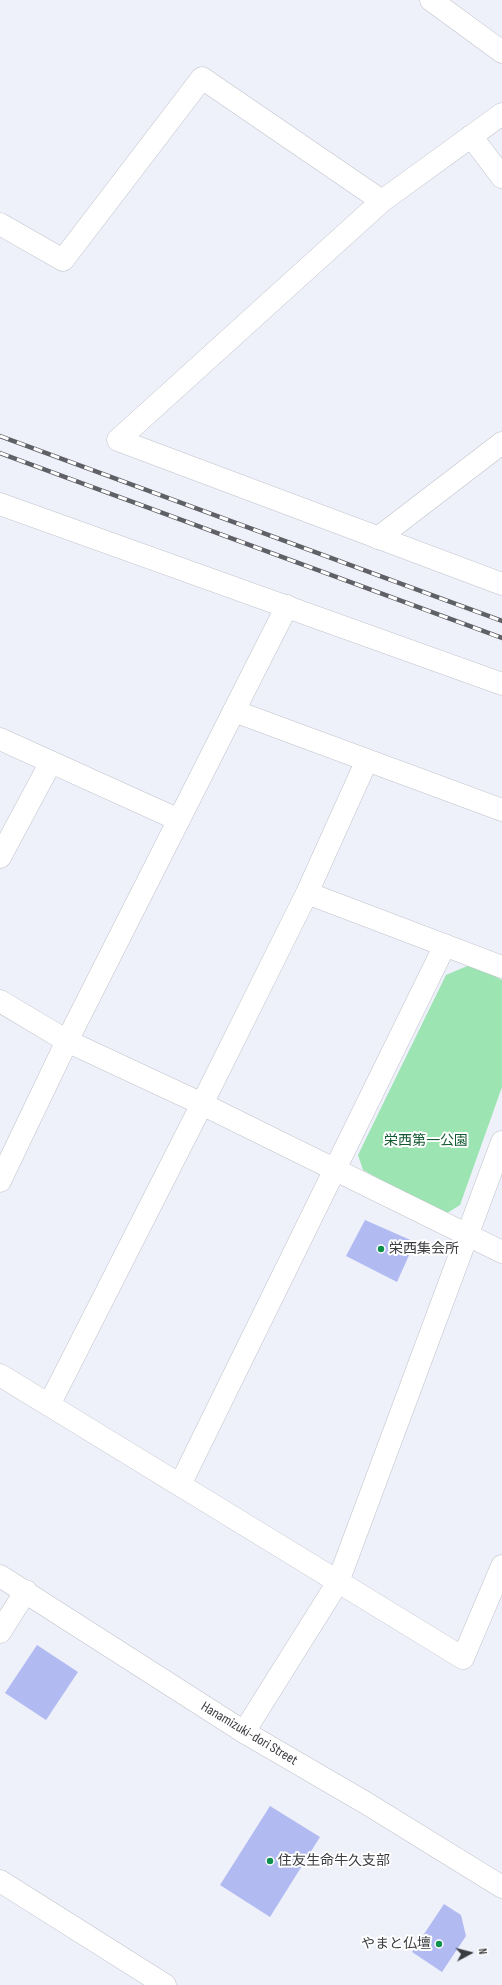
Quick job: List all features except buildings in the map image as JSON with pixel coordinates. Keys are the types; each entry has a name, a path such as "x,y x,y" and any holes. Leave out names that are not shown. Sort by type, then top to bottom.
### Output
{"street":[{"path":"431,0 502,52"},
{"path":"0,224 63,260 202,78 382,201"},
{"path":"502,114 382,201 118,440 502,584"},
{"path":"471,136 502,177"},
{"path":"378,538 502,443"},
{"path":"0,504 502,684"},
{"path":"0,1181 67,1041 286,606"},
{"path":"234,711 502,810"},
{"path":"0,739 179,820"},
{"path":"49,1405 307,893 367,760"},
{"path":"0,857 51,762"},
{"path":"307,893 502,967"},
{"path":"180,1485 334,1169 445,946"},
{"path":"0,1001 67,1041 202,1104 502,1252"},
{"path":"244,1732 338,1582 502,1142"},
{"path":"0,1375 463,1658 502,1566"},
{"name":"Hanamizuki-dori Street","path":"0,1576 244,1732 366,1803 502,1887"},
{"path":"0,1632 26,1592"},
{"path":"0,1881 165,1985"}],"green space":[{"name":"栄西第一公園","path":"472,964 502,980 502,1087 460,1205 444,1215 363,1170 358,1155 446,975"}],"railway":[{"path":"0,436 502,621"},
{"path":"0,453 502,638"}],"place":[{"name":"栄西集会所","path":"381,1249"},
{"name":"住友生命牛久支部","path":"270,1861"},
{"name":"やまと仏壇","path":"439,1944"}]}
